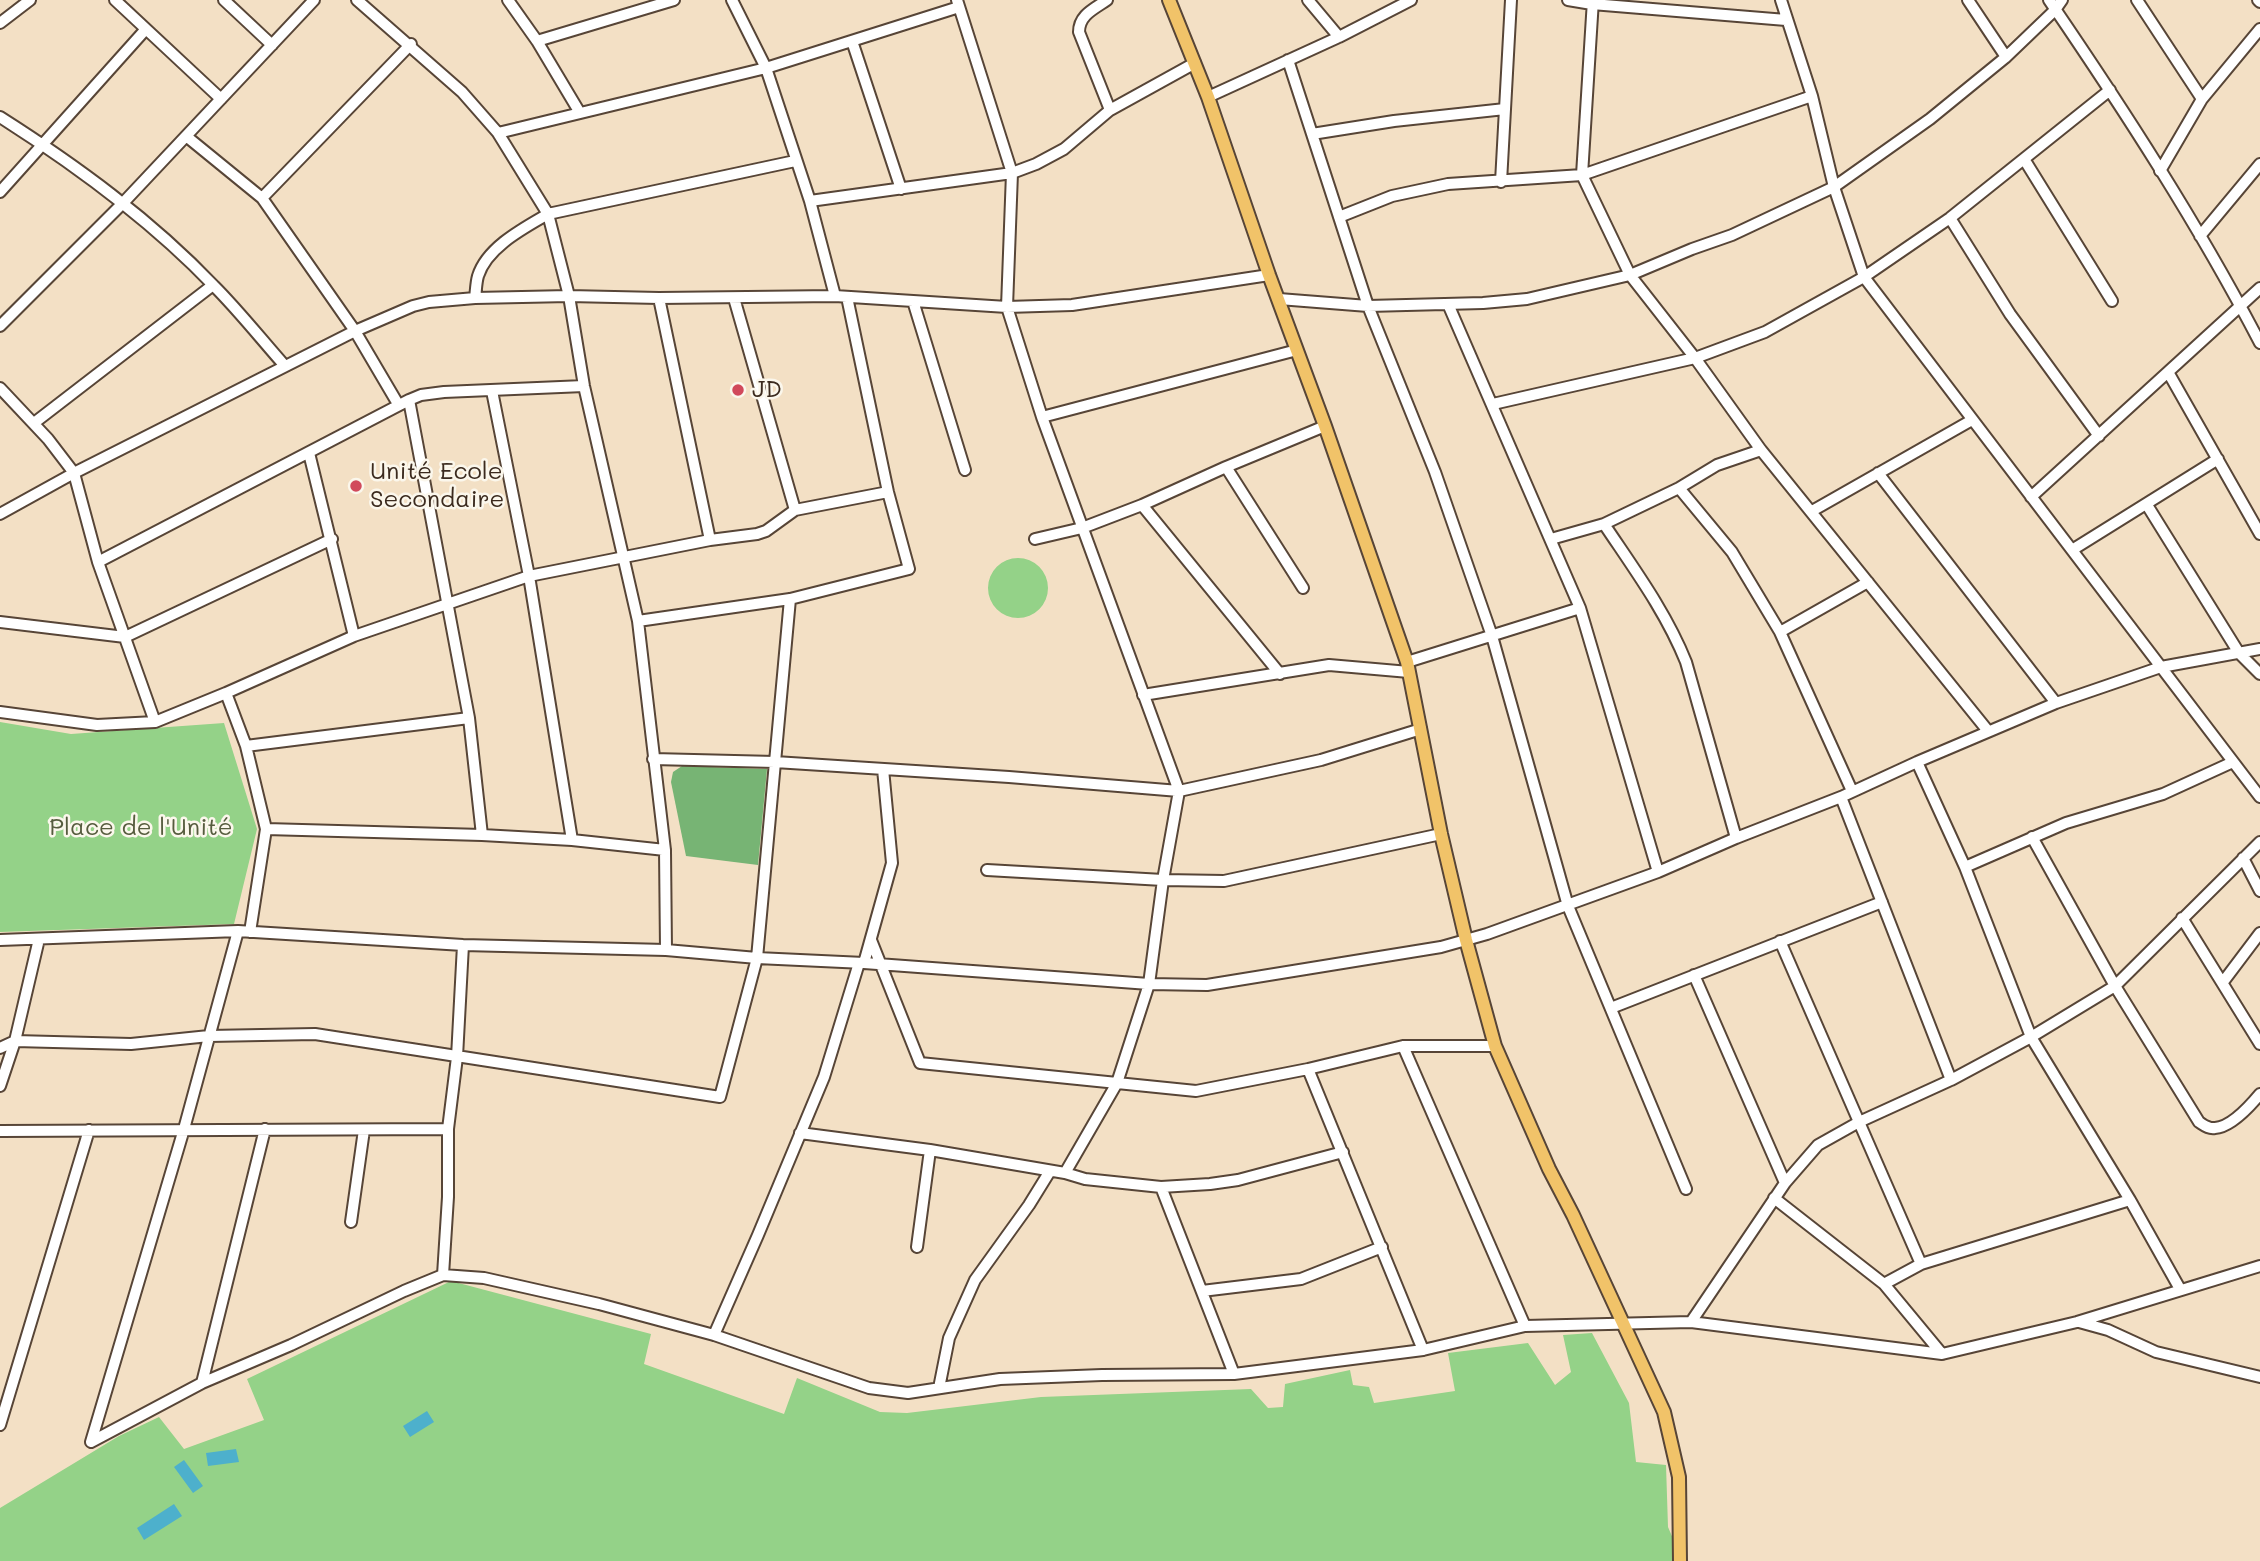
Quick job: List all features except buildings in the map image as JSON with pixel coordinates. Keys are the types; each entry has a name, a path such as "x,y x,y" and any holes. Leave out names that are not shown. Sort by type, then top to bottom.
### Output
{"main road":[{"path":"1169,0 1209,97 1408,667 1465,940 1496,1046 1544,1158 1660,1400 1672,1438 1679,1477 1680,1561"}],"street":[{"path":"0,23 30,0"},
{"path":"115,0 221,99"},
{"path":"223,0 272,45"},
{"path":"0,326 123,203 314,0"},
{"path":"357,0 411,44 462,92 498,133 548,214 569,296 584,386 638,621 665,850 666,950"},
{"path":"508,0 537,41 580,113"},
{"path":"537,41 674,0"},
{"path":"732,0 766,68 810,201 835,296"},
{"path":"1107,0 1085,16 1079,23 1079,32 1110,110"},
{"path":"1308,0 1339,37"},
{"path":"1209,97 1339,37 1390,5 1411,0"},
{"path":"1501,181 1511,0"},
{"path":"1568,0 1786,20"},
{"path":"1781,0 1812,96 1834,187 1864,277 2260,797"},
{"path":"1968,0 2006,57"},
{"path":"2137,0 2202,99"},
{"path":"1593,2 1582,175 1630,275 1695,358 1761,450 1988,731"},
{"path":"498,133 766,68 958,3 1012,173 1007,307 1041,416 1179,791 1163,880 1149,984 1117,1083 1065,1173"},
{"path":"1279,299 1368,306 1527,299 1630,275 1692,248 1732,235 1834,187 1930,119 2006,57 2055,3 2200,236 2260,343"},
{"path":"0,192 146,29"},
{"path":"2160,171 2202,99 2260,29"},
{"path":"852,41 901,189"},
{"path":"262,198 411,44"},
{"path":"1288,60 1368,306 1434,472 1492,636 1568,906 1686,1189"},
{"path":"810,201 1012,173 1064,149 1110,110 1195,63"},
{"path":"1493,404 1695,358 1765,332 1864,277 1950,218 2110,90"},
{"path":"1339,217 1392,197 1448,184 1582,175 1812,96"},
{"path":"1312,134 1394,121 1505,109"},
{"path":"0,117 123,203 213,285 285,366"},
{"path":"186,136 262,198 404,402 469,718 482,835"},
{"path":"2024,159 2112,301"},
{"path":"475,298 481,267 491,255 516,233 548,214 795,161"},
{"path":"2200,236 2260,164"},
{"path":"1950,218 2010,314 2099,436"},
{"path":"0,514 74,473 355,331 413,306 443,300 569,296 835,296 1007,307 1072,305 1269,275"},
{"path":"34,423 213,285"},
{"path":"2031,497 2260,288"},
{"path":"638,621 790,599 909,569 888,492 847,297"},
{"path":"659,298 710,540"},
{"path":"734,298 795,510"},
{"path":"914,301 965,470"},
{"path":"1448,304 1580,608 1658,872"},
{"path":"1041,416 1297,350"},
{"path":"2168,372 2260,534"},
{"path":"98,562 421,395 584,386"},
{"path":"0,388 34,423 74,473 98,562 155,722"},
{"path":"492,391 529,576 572,840"},
{"path":"1812,511 1972,420"},
{"path":"1035,539 1082,528 1142,505 1325,426"},
{"path":"1551,539 1604,524 1679,488 1717,465 1761,450"},
{"path":"309,453 354,636"},
{"path":"2072,550 2218,459"},
{"path":"1226,467 1303,588"},
{"path":"1878,473 2056,703"},
{"path":"1679,488 1732,552 1780,632 1846,794 1882,902 1951,1080"},
{"path":"0,712 97,725 155,722 354,636 529,576 710,540 757,534 766,531 795,510 888,492"},
{"path":"1142,505 1280,674"},
{"path":"2147,505 2239,653 2260,674"},
{"path":"1604,524 1667,619 1678,642 1736,838"},
{"path":"0,622 125,638 332,539"},
{"path":"1780,632 1868,582"},
{"path":"0,1048 15,1041 131,1044 209,1036 315,1034 720,1097 757,958 790,599"},
{"path":"1143,695 1329,665 1408,667 1580,608"},
{"path":"0,940 238,931 463,945 666,950 1149,984 1207,985 1441,947 1465,940 1568,906 1658,872 2056,703 2161,667 2260,649"},
{"path":"226,693 246,746 266,829 250,932"},
{"path":"246,746 469,718"},
{"path":"653,759 775,762 1179,791 1321,761 1421,729"},
{"path":"1917,762 1965,867 2031,1037 2130,1200 2180,1289"},
{"path":"1965,867 2074,820 2163,794 2233,762"},
{"path":"714,1335 824,1077 871,940 892,863 883,769"},
{"path":"266,829 482,835 572,840 665,850"},
{"path":"987,870 1224,881 1441,834"},
{"path":"2032,837 2115,986 2199,1122 2216,1128 2229,1123 2260,1094"},
{"path":"1691,1322 1784,1183 1818,1145 1859,1122 1951,1080 2031,1037 2115,986 2260,842"},
{"path":"2243,858 2260,891"},
{"path":"1611,1008 1882,902"},
{"path":"2182,918 2260,1044"},
{"path":"238,931 184,1129 91,1442 202,1383 443,1275 497,1281 599,1304 714,1335 869,1388 908,1393 1000,1379 1234,1374 1423,1350 1525,1326 1691,1322 1942,1354 2077,1322 2260,1266"},
{"path":"2223,982 2260,933"},
{"path":"0,1086 15,1041 39,939"},
{"path":"871,940 920,1063 1196,1091 1308,1069 1403,1046 1496,1046"},
{"path":"1780,942 1921,1264"},
{"path":"443,1275 448,1197 448,1129 457,1057 463,945"},
{"path":"1694,975 1784,1183"},
{"path":"1403,1046 1525,1326"},
{"path":"1308,1069 1423,1350"},
{"path":"202,1383 265,1129"},
{"path":"0,1131 448,1129"},
{"path":"0,1425 89,1130"},
{"path":"351,1222 365,1130"},
{"path":"800,1133 930,1150 1065,1173 1085,1179 1161,1187 1238,1180 1343,1152"},
{"path":"917,1247 930,1150"},
{"path":"939,1388 949,1338 975,1280 1050,1171"},
{"path":"1161,1187 1234,1374"},
{"path":"1774,1198 1884,1284 1942,1354"},
{"path":"1884,1284 1921,1264 2130,1200"},
{"path":"1202,1291 1301,1279 1382,1247"},
{"path":"2077,1322 2108,1330 2157,1352 2260,1377"}],"green space":[{"path":"1012,558 1024,558 1043,571 1048,588 1046,600 1035,613 1024,618 1012,618 993,605 988,594 988,582 1001,563"},
{"name":"Place de l'Unité","path":"0,722 71,734 224,723 257,829 234,924 0,932"},
{"path":"682,766 767,769 758,865 686,856 671,782 673,772"},
{"path":"451,1281 651,1334 644,1364 784,1414 797,1378 880,1412 907,1413 1041,1397 1251,1389 1268,1408 1283,1407 1285,1384 1350,1370 1353,1385 1369,1387 1374,1403 1455,1391 1448,1353 1528,1343 1555,1385 1571,1372 1563,1335 1592,1333 1629,1403 1636,1462 1666,1465 1668,1527 1674,1541 1674,1561 0,1561 0,1508 119,1436 159,1417 184,1449 264,1420 247,1379"}],"water":[{"path":"427,1411 434,1422 410,1437 403,1426"},
{"path":"236,1449 239,1462 208,1466 206,1453"},
{"path":"184,1460 203,1486 193,1493 174,1467"},
{"path":"174,1504 182,1516 144,1540 137,1528"}],"place":[{"name":"JD","path":"738,390"},
{"name":"Unité Ecole Secondaire","path":"356,486"}]}
